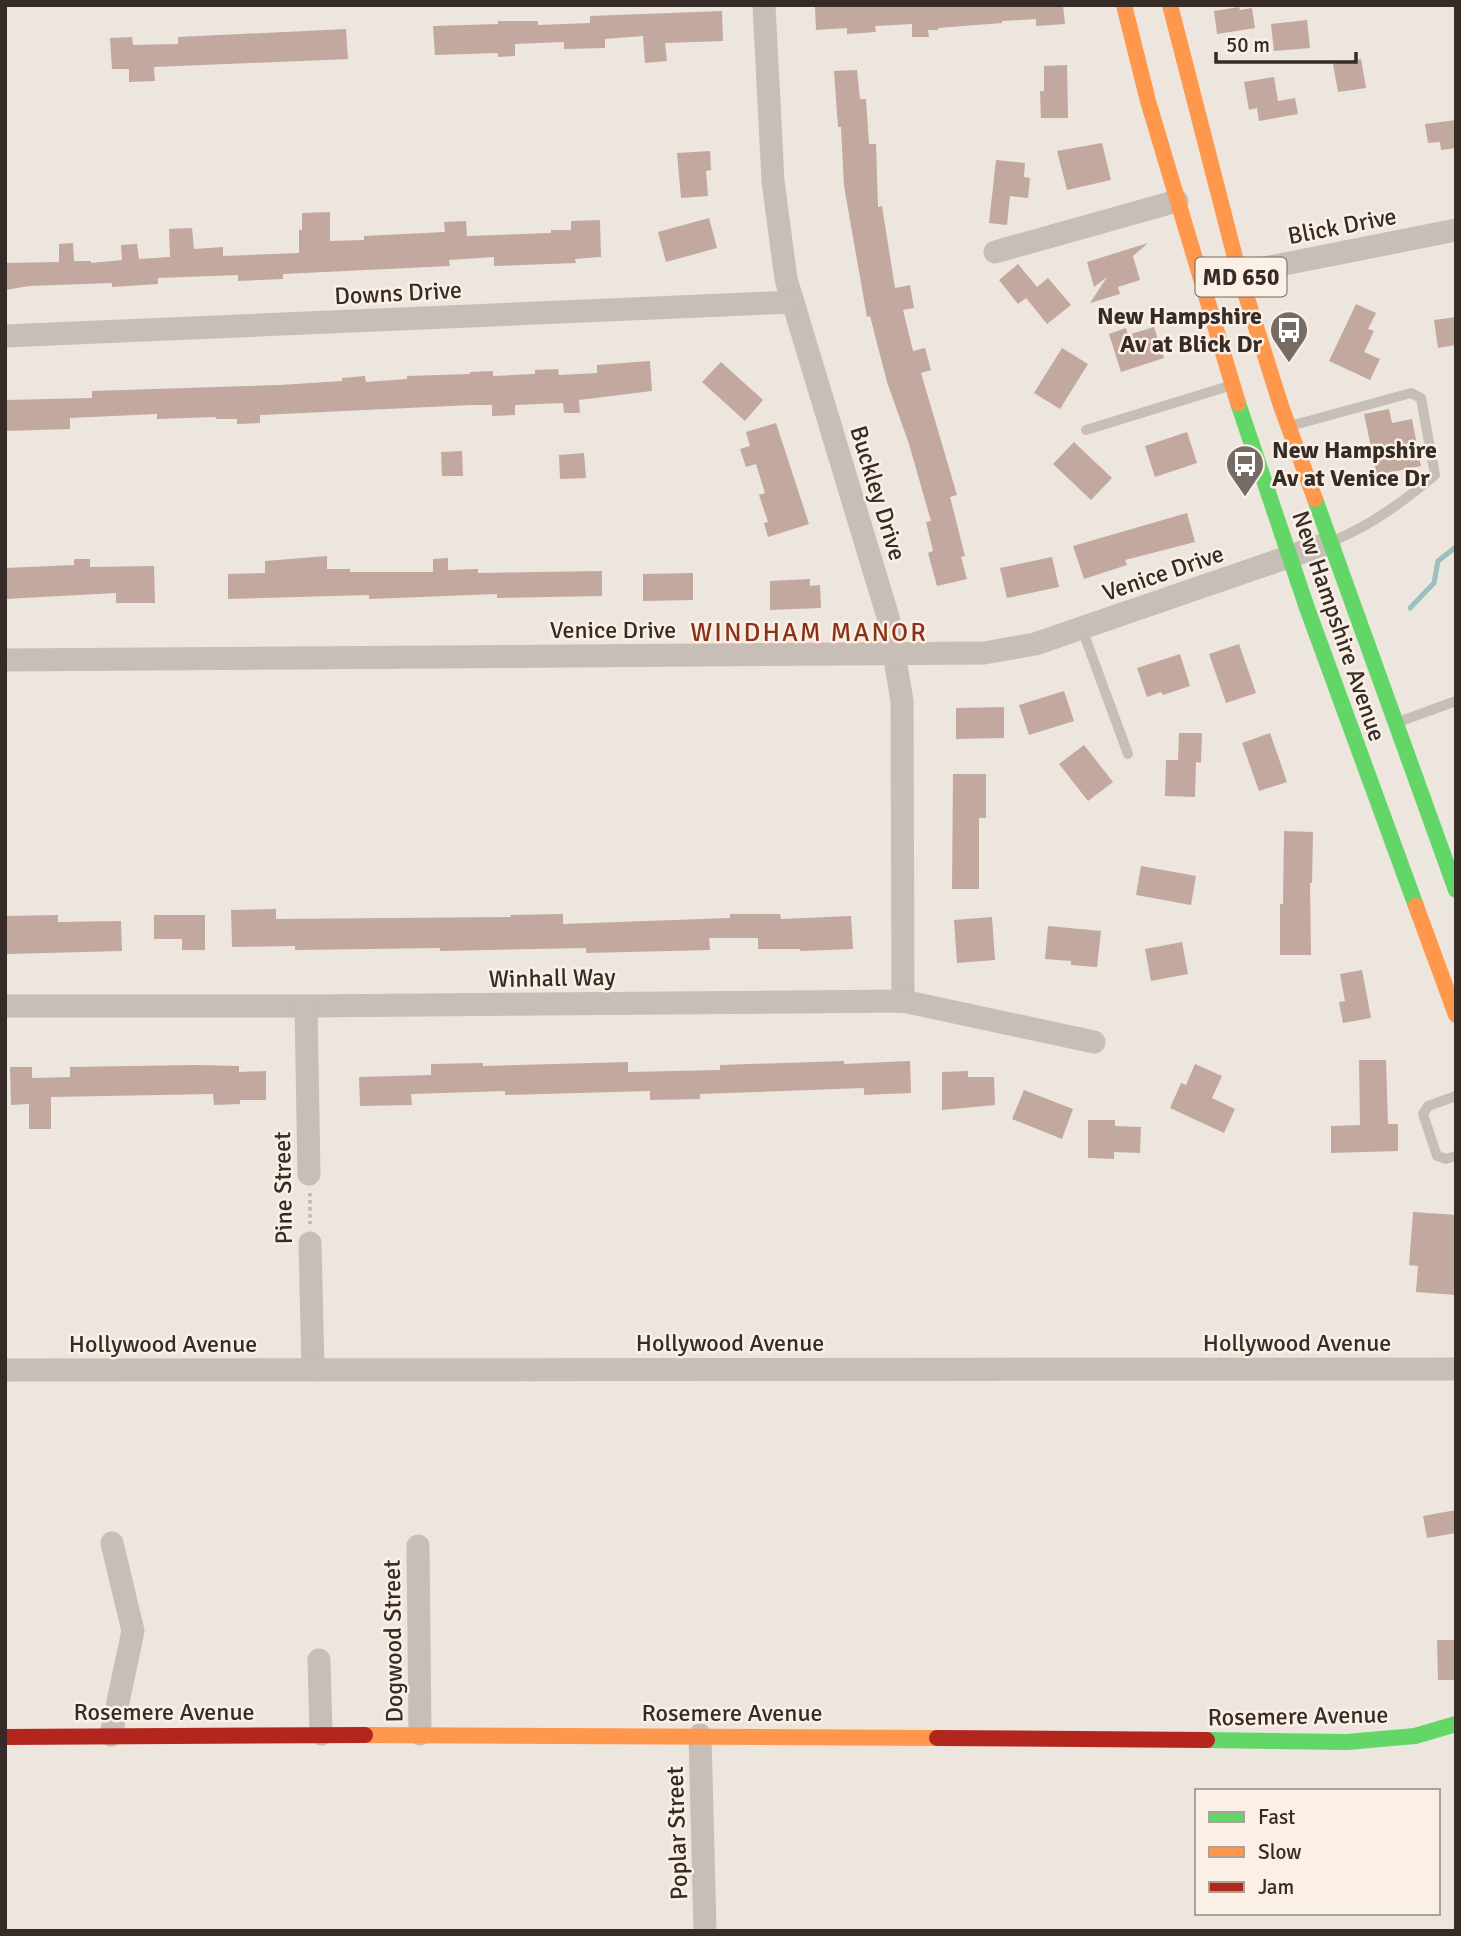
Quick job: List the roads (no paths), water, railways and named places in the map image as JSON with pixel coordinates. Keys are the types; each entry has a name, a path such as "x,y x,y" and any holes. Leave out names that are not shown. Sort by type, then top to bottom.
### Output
{"main road":[{"name":"New Hampshire Avenue","path":"1124,5 1200,285 1231,385 1347,719 1456,1015"},
{"name":"New Hampshire Avenue","path":"1170,5 1239,273 1288,426 1456,890"},
{"name":"Rosemere Avenue","path":"5,1737 700,1735 1347,1742 1415,1736 1456,1724"}],"street":[{"name":"Buckley Drive","path":"764,5 774,181 786,279 888,617 896,654 902,701 903,1001"},
{"path":"995,252 1177,201"},
{"name":"Blick Drive","path":"1239,273 1456,230"},
{"name":"Downs Drive","path":"5,336 793,302"},
{"name":"Venice Drive","path":"5,660 984,653 1035,644 1329,543"},
{"name":"Winhall Way","path":"5,1006 903,1001 1094,1042"},
{"name":"Pine Street","path":"306,1006 309,1174"},
{"name":"Pine Street","path":"310,1242 313,1370"},
{"name":"Hollywood Avenue","path":"5,1370 1456,1369"},
{"path":"111,1735 133,1631 112,1543"},
{"name":"Dogwood Street","path":"418,1546 420,1734"},
{"path":"319,1660 321,1734"},
{"name":"Poplar Street","path":"700,1735 705,1931"}],"lane":[{"path":"1086,430 1231,385"},
{"path":"1288,426 1410,393 1422,398 1435,475 1402,503 1357,531 1329,543"},
{"path":"1082,629 1128,754"},
{"path":"1395,723 1456,701"},
{"path":"1456,1096 1428,1106 1423,1114 1437,1156 1446,1159 1456,1156"}],"waterway":[{"path":"1410,608 1434,583 1438,561 1456,547"}],"place":[{"name":"New Hampshire Av at Blick Dr","path":"1289,364"},
{"name":"New Hampshire Av at Venice Dr","path":"1245,498"}],"district":[{"name":"WINDHAM MANOR","path":"809,633"}]}
